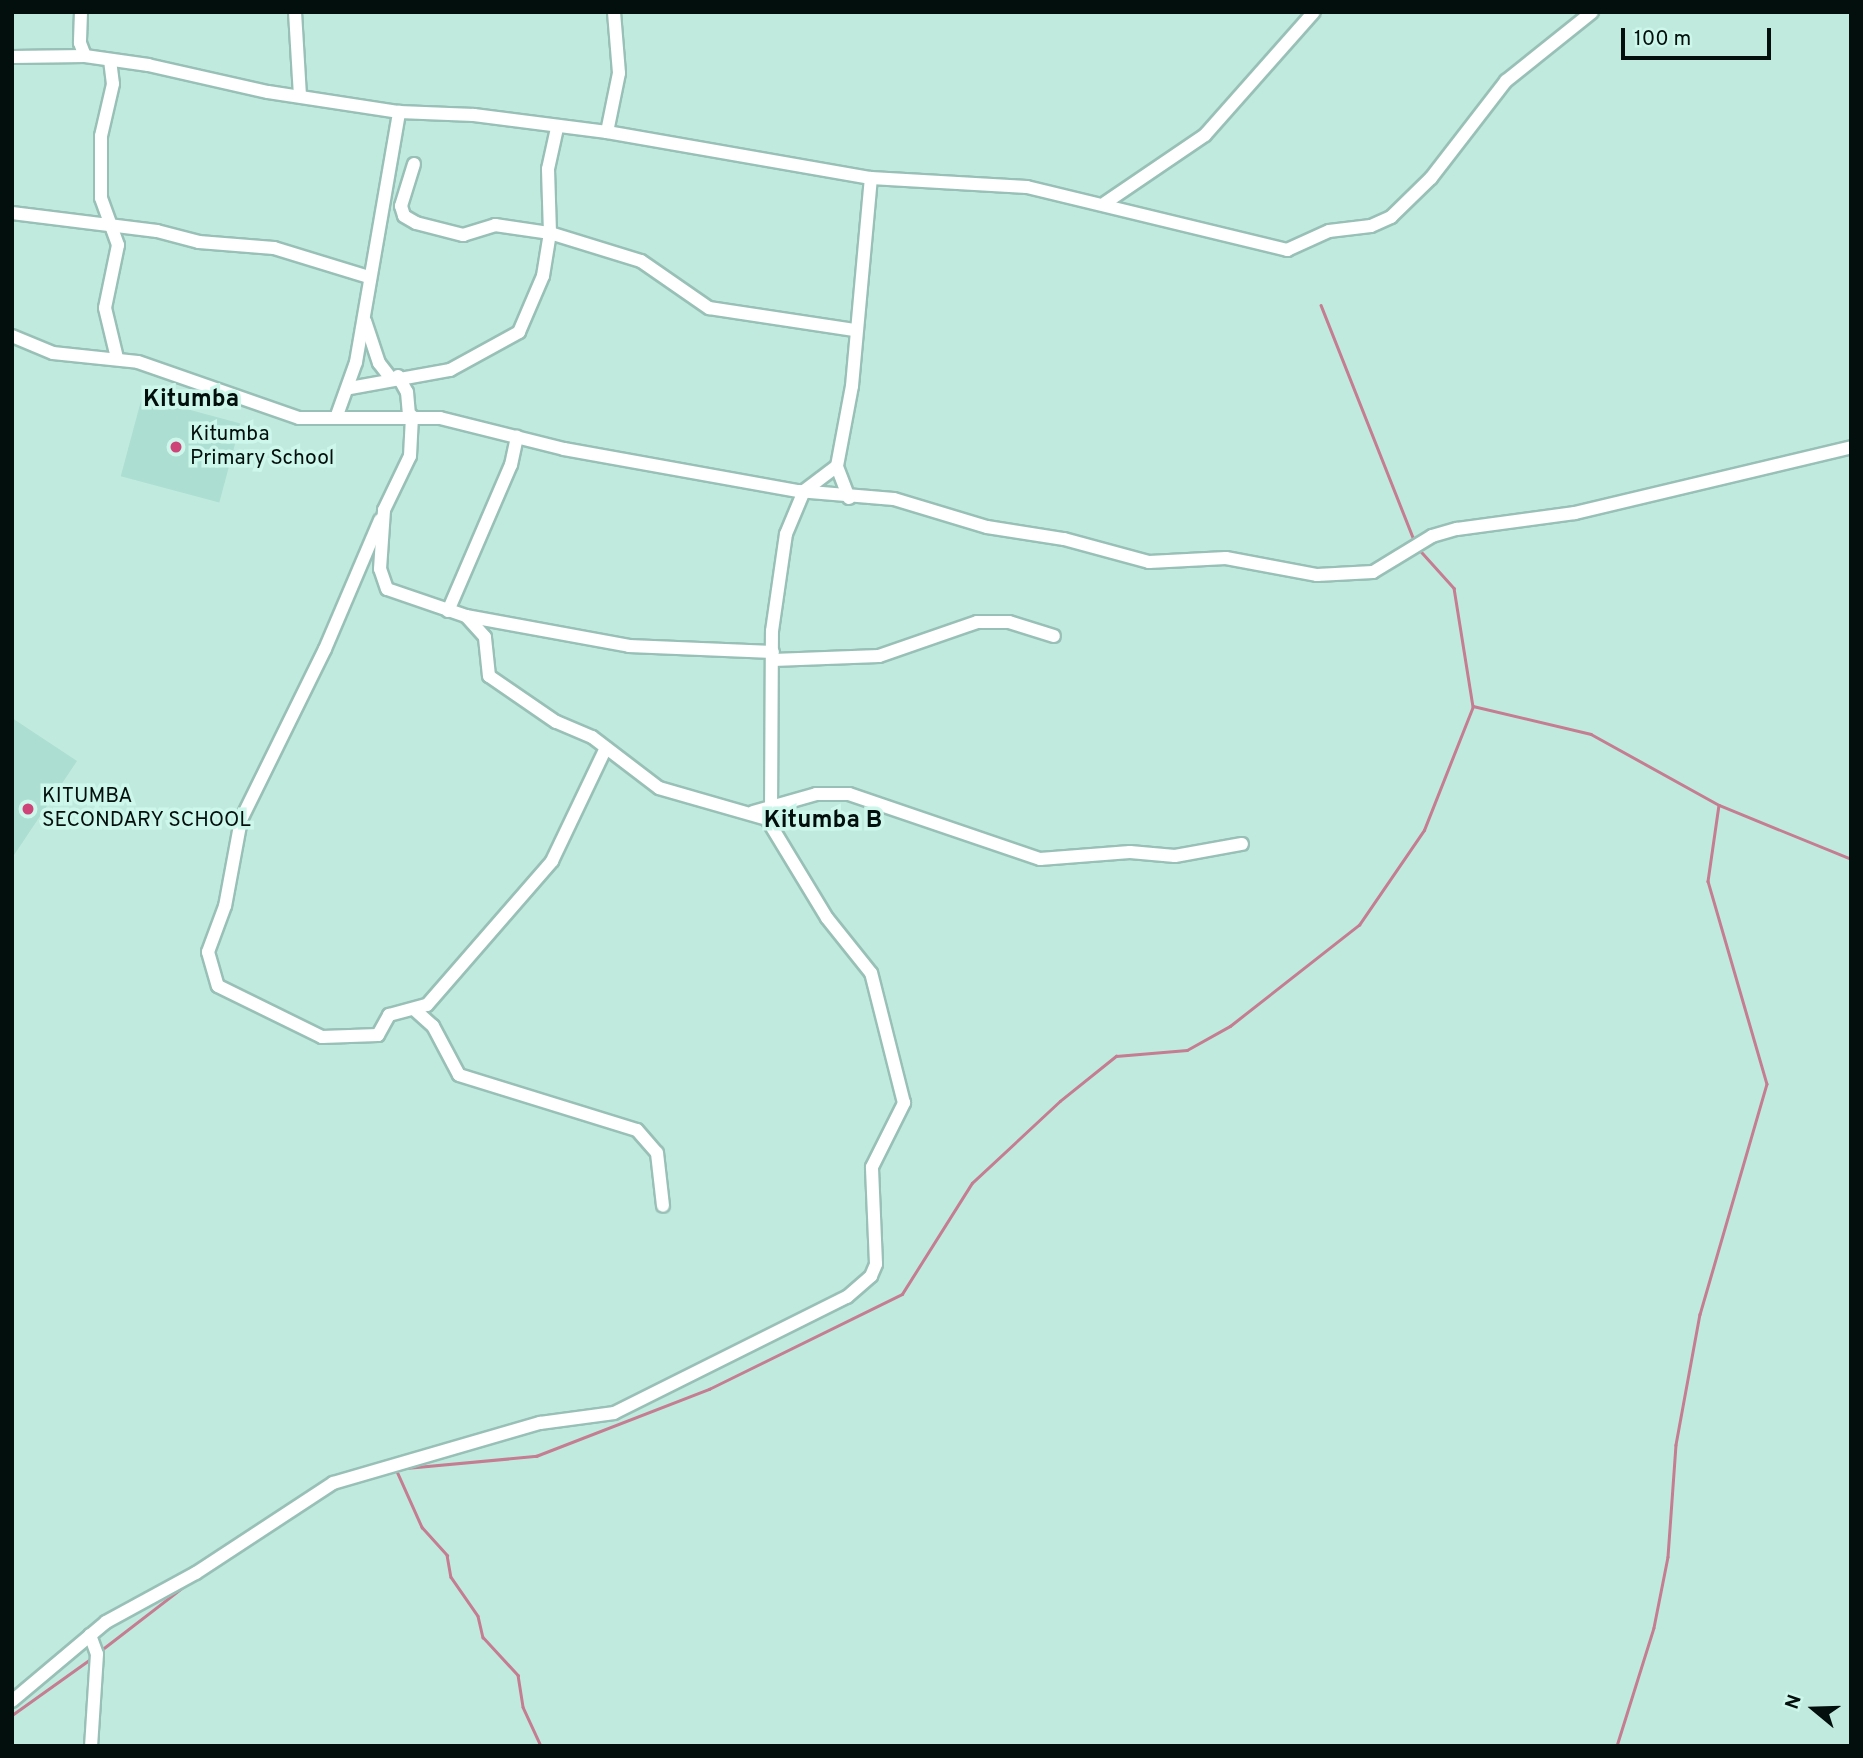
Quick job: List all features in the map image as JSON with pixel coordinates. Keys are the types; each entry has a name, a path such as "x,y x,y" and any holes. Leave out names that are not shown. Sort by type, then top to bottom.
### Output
{"street":[{"path":"80,12 85,56"},
{"path":"295,12 300,95"},
{"path":"607,132 619,73 614,12"},
{"path":"1105,203 1205,135 1314,12"},
{"path":"12,57 85,56 399,112 474,114 558,128 607,132 871,178 993,182 1105,203 1287,250 1329,231 1381,223 1431,178 1506,82 1592,12"},
{"path":"110,60 113,84 101,136 101,209 118,254 105,308 117,358"},
{"path":"336,418 350,388 399,112"},
{"path":"350,388 394,376 458,367 519,332 539,291 550,233 548,169 558,128"},
{"path":"414,163 401,206 411,220 463,235 495,225 550,233 641,261 709,308 854,330"},
{"path":"849,498 837,466 852,386 854,330 871,178"},
{"path":"12,213 274,248 369,277"},
{"path":"364,312 372,347 407,392 410,456 316,670 256,782 207,963 218,986 322,1037 365,1039 378,1035 389,1015 426,1005 552,861 606,748"},
{"path":"12,336 53,353 117,358 268,411 336,418 410,416 804,491 849,498 894,499 987,527 1064,539 1149,562 1226,558 1317,575 1358,576 1457,528 1575,513 1849,445"},
{"path":"448,611 511,465 517,438"},
{"path":"772,824 773,607 786,534 804,491 837,466"},
{"path":"384,510 382,583 466,616 629,646 773,656 879,656 977,622 1009,622 1054,636"},
{"path":"12,1701 90,1635 333,1482 540,1423 614,1413 847,1297 871,1276 878,1254 872,1167 875,1152 902,1111 902,1087 871,974 827,918 772,824 753,812 659,788 606,748 489,676 485,637 466,616"},
{"path":"753,812 816,794 849,794 1040,859 1130,852 1175,856 1242,844"},
{"path":"415,1010 433,1026 459,1075 637,1130 657,1153 663,1206"},
{"path":"90,1635 97,1654 91,1746"}],"shaded area":[{"name":"Kitumba Primary School","path":"142,397 241,423 219,503 121,476"},
{"name":"KITUMBA SECONDARY SCHOOL","path":"12,718 77,761 12,858"}],"waterway":[{"path":"1321,305 1415,542"},
{"path":"1418,548 1454,588 1473,706"},
{"path":"406,1468 536,1456 709,1389 902,1294 972,1183 1060,1101 1116,1056 1187,1050 1230,1026 1359,925 1424,830 1473,706 1591,734 1719,805 1708,881 1767,1084 1700,1314 1676,1445 1668,1557 1654,1628 1617,1746"},
{"path":"1719,805 1851,859"},
{"path":"396,1469 422,1527 447,1555 451,1577 478,1616 483,1637 518,1675 523,1707 541,1746"},
{"path":"100,1651 183,1587"},
{"path":"12,1715 92,1658"}],"place":[{"name":"Kitumba Primary School","path":"176,447"},
{"name":"KITUMBA SECONDARY SCHOOL","path":"28,809"}],"district":[{"name":"Kitumba","path":"191,401"},
{"name":"Kitumba B","path":"823,822"}]}
